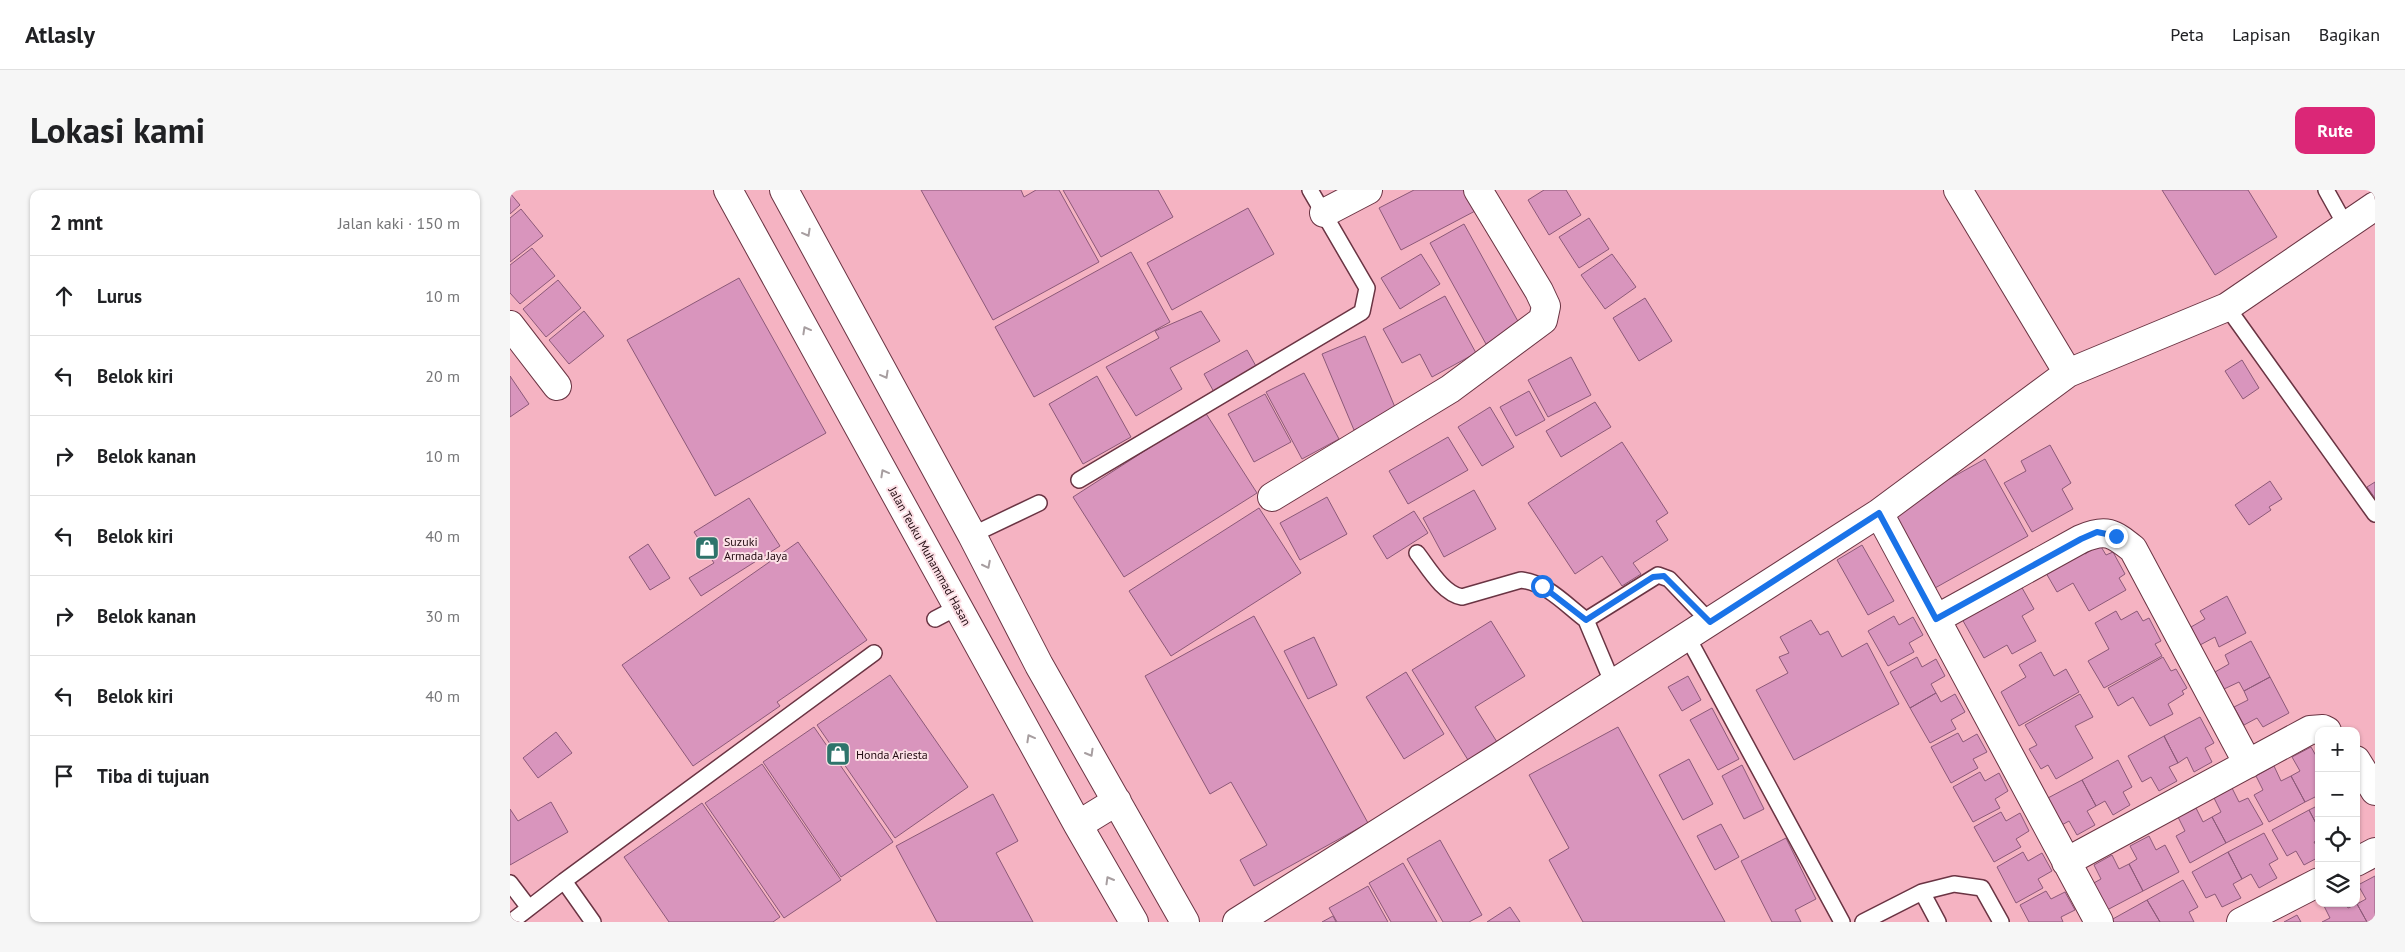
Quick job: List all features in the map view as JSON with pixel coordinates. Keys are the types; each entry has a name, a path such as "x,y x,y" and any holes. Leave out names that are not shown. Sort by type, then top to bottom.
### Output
{"main road":[{"name":"Jalan Teuku Muhammad Hasan","path":"728,190 947,613 1078,825 1134,922"},
{"path":"784,190 972,535 1039,665 1118,801 1185,922"},
{"path":"1324,213 1368,190"},
{"path":"1272,497 1450,389 1543,320 1546,306 1539,291 1478,190"},
{"path":"1958,190 2068,373"},
{"path":"1237,922 1879,513 2068,373 2227,307 2375,206"},
{"path":"510,325 557,386"},
{"path":"1879,513 2099,922"},
{"path":"1936,619 2081,539 2097,532 2116,536 2133,549 2248,764"},
{"path":"2066,862 2310,730 2315,730"},
{"path":"2360,767 2375,791"},
{"path":"1078,825 1118,801"},
{"path":"2360,860 2375,852"},
{"path":"2241,922 2315,884"}],"lane":[{"path":"1079,480 1362,312 1367,288 1310,190"},
{"path":"2326,190 2346,226"},
{"path":"2227,307 2375,514"},
{"path":"972,535 1039,503"},
{"path":"1417,552 1446,589 1456,596 1521,580 1542,586 1586,620 1613,684"},
{"path":"1586,620 1658,576 1669,579 1710,622"},
{"path":"1687,636 1842,922"},
{"path":"511,922 874,652"},
{"path":"564,881 593,922"},
{"path":"510,883 529,908"},
{"path":"1863,922 1922,892 1954,884 1982,888 2002,922"},
{"path":"1922,892 1938,922"}],"building":[{"path":"921,190 1021,190 1024,197 1036,190 1059,190 1099,262 993,320"},
{"path":"1063,190 1158,190 1173,217 1101,257"},
{"path":"1414,190 1466,190 1477,210 1401,250 1379,208"},
{"path":"1544,190 1566,190 1581,215 1549,235 1528,200"},
{"path":"2162,190 2248,190 2277,237 2215,275"},
{"path":"510,193 520,205 510,214"},
{"path":"1248,208 1274,254 1172,310 1147,263"},
{"path":"521,209 543,236 510,262 510,218"},
{"path":"1589,218 1609,249 1579,268 1559,237"},
{"path":"1464,224 1520,325 1486,344 1430,243"},
{"path":"532,248 555,276 520,304 510,293 510,265"},
{"path":"1131,252 1170,322 1034,397 995,327"},
{"path":"1421,254 1440,284 1400,309 1381,278"},
{"path":"1612,254 1636,287 1605,309 1581,275"},
{"path":"739,278 826,433 715,496 627,340"},
{"path":"558,280 581,308 546,337 523,309"},
{"path":"1445,296 1476,353 1432,377 1420,354 1402,363 1383,329"},
{"path":"1645,298 1672,341 1639,361 1613,318"},
{"path":"584,311 604,336 569,364 549,340"},
{"path":"1201,311 1220,341 1170,368 1182,389 1136,416 1106,367 1159,338 1155,331"},
{"path":"1365,336 1397,412 1354,430 1322,354"},
{"path":"1247,350 1257,368 1214,392 1204,374"},
{"path":"1571,357 1591,395 1548,417 1528,380"},
{"path":"2242,360 2259,388 2243,399 2225,371"},
{"path":"1304,373 1339,439 1302,459 1266,392"},
{"path":"510,376 529,404 510,417"},
{"path":"1097,376 1131,437 1083,464 1049,404"},
{"path":"1529,391 1545,420 1516,436 1500,407"},
{"path":"1265,394 1291,442 1254,462 1228,414"},
{"path":"1595,402 1611,427 1561,457 1546,431"},
{"path":"1490,407 1514,447 1482,466 1458,427"},
{"path":"1205,412 1257,493 1124,577 1073,497"},
{"path":"1448,437 1468,470 1408,504 1389,471"},
{"path":"1622,442 1668,513 1656,521 1668,540 1633,563 1641,574 1622,586 1602,556 1575,574 1528,503"},
{"path":"2050,445 2071,483 2062,489 2073,509 2032,532 2004,483 2026,471 2021,461"},
{"path":"1985,459 2028,536 1935,588 1892,511"},
{"path":"2270,481 2282,499 2269,507 2271,510 2249,525 2235,505"},
{"path":"2375,482 2375,498 2367,487"},
{"path":"1474,490 1496,529 1444,557 1423,518"},
{"path":"1327,497 1347,534 1300,560 1280,523"},
{"path":"749,498 780,546 701,596 689,578 714,563 694,532"},
{"path":"1259,508 1301,573 1171,656 1129,591"},
{"path":"1414,511 1428,533 1387,559 1373,536"},
{"path":"798,542 867,640 777,702 780,706 693,766 622,665"},
{"path":"648,544 670,578 650,590 629,557"},
{"path":"1862,545 1894,601 1868,615 1837,560"},
{"path":"2079,545 2085,554 2100,545 2106,555 2113,552 2125,574 2119,578 2126,590 2089,611 2073,583 2057,592 2042,566"},
{"path":"2021,586 2034,609 2022,616 2036,641 2012,654 2007,645 1984,658 1962,619"},
{"path":"2227,596 2246,633 2219,647 2215,637 2200,645 2191,627 2205,619 2200,611"},
{"path":"2116,611 2121,620 2137,611 2143,621 2149,618 2161,641 2155,644 2162,656 2104,688 2088,661 2109,649 2095,623"},
{"path":"1254,616 1368,823 1254,886 1240,860 1267,845 1231,782 1210,794 1145,676"},
{"path":"1894,616 1899,625 1913,617 1923,635 1909,643 1914,652 1888,666 1868,631"},
{"path":"1811,620 1820,635 1828,631 1842,657 1867,643 1899,704 1794,760 1756,690 1788,673 1779,657 1789,653 1780,637"},
{"path":"1491,621 1525,676 1475,707 1497,742 1468,760 1412,670"},
{"path":"1314,637 1337,685 1308,699 1284,651"},
{"path":"2251,641 2270,677 2244,691 2239,682 2224,689 2215,672 2229,664 2225,655"},
{"path":"2041,652 2054,676 2066,669 2079,692 2019,726 2001,692 2026,677 2019,665"},
{"path":"1917,657 1922,667 1936,659 1945,676 1931,684 1936,693 1910,708 1890,672"},
{"path":"2163,657 2171,671 2176,669 2187,688 2182,691 2184,694 2168,704 2173,714 2150,726 2133,697 2118,706 2108,688"},
{"path":"1406,672 1444,734 1404,759 1366,697"},
{"path":"890,675 968,787 895,838 817,725"},
{"path":"1688,676 1701,700 1682,711 1668,687"},
{"path":"2270,677 2289,713 2263,727 2257,718 2244,725 2234,707 2248,700 2244,691"},
{"path":"1936,693 1941,702 1955,694 1965,712 1951,720 1956,729 1930,743 1910,708"},
{"path":"2080,694 2093,717 2075,726 2093,758 2056,779 2048,765 2041,769 2029,749 2037,745 2025,725"},
{"path":"1712,708 1739,759 1718,770 1690,720"},
{"path":"2200,717 2214,743 2205,748 2212,762 2194,772 2187,757 2178,763 2164,736"},
{"path":"814,727 893,842 841,877 763,762"},
{"path":"1618,727 1725,922 1583,922 1549,860 1569,848 1529,775"},
{"path":"556,732 572,753 538,778 523,758"},
{"path":"1958,733 1963,742 1977,734 1987,752 1973,759 1978,768 1951,783 1931,747"},
{"path":"2164,736 2178,763 2169,767 2177,781 2159,791 2151,777 2142,782 2128,756"},
{"path":"2311,747 2315,754 2315,797 2305,802 2291,776 2300,771 2292,757"},
{"path":"1689,759 1713,804 1683,820 1659,775"},
{"path":"2118,760 2132,787 2123,792 2130,805 2113,815 2105,801 2096,806 2082,780"},
{"path":"762,764 841,880 784,918 705,803"},
{"path":"1742,765 1764,809 1744,819 1722,776"},
{"path":"2274,766 2281,781 2291,776 2305,802 2269,822 2254,795 2263,790 2256,776"},
{"path":"1980,772 1985,781 1999,773 2008,791 1995,799 2000,808 1973,822 1953,787"},
{"path":"2082,780 2096,806 2087,811 2095,825 2077,835 2069,821 2060,826 2046,799"},
{"path":"2232,788 2239,802 2248,798 2263,824 2226,843 2212,817 2221,812 2214,798"},
{"path":"993,794 1018,841 996,853 1033,922 937,922 896,846"},
{"path":"551,802 568,832 510,865 510,809 518,821"},
{"path":"702,803 780,917 773,922 669,922 624,857"},
{"path":"2315,807 2315,821 2309,810"},
{"path":"2196,808 2203,822 2212,817 2226,843 2190,863 2176,836 2185,831 2178,817"},
{"path":"2309,810 2315,821 2315,859 2304,865 2296,851 2287,856 2272,830"},
{"path":"2001,812 2006,821 2020,813 2029,831 2016,839 2021,847 1994,862 1974,827"},
{"path":"1721,824 1739,857 1715,870 1697,836"},
{"path":"2264,833 2278,859 2269,864 2277,878 2259,888 2251,874 2242,879 2228,852"},
{"path":"2149,836 2156,850 2165,845 2179,872 2143,891 2129,864 2137,859 2130,846"},
{"path":"1786,838 1816,899 1795,910 1801,922 1772,922 1741,861"},
{"path":"1440,840 1482,915 1469,922 1443,922 1407,859"},
{"path":"2023,852 2028,861 2042,853 2052,871 2038,879 2043,888 2016,903 1997,867"},
{"path":"2228,852 2242,879 2233,884 2241,898 2222,907 2215,894 2206,898 2192,872"},
{"path":"2112,855 2119,869 2129,864 2143,891 2107,910 2092,884 2101,879 2094,865"},
{"path":"1403,863 1437,922 1391,922 1369,883"},
{"path":"2375,876 2375,922 2367,922 2359,907 2360,902 2366,899 2360,888 2360,884"},
{"path":"2183,880 2198,907 2189,912 2194,922 2160,922 2147,900"},
{"path":"1368,886 1388,922 1337,922 1329,908"},
{"path":"2046,891 2051,899 2065,892 2075,910 2061,917 2063,922 2029,922 2020,905"},
{"path":"2147,900 2160,922 2113,922 2111,920"},
{"path":"1510,907 1520,922 1487,922"},
{"path":"2324,907 2359,907 2367,922 2322,922 2330,918"},
{"path":"2297,915 2301,922 2284,922"},
{"path":"1333,916 1336,922 1322,922"}],"place":[{"name":"Suzuki Armada Jaya","path":"707,548"},
{"name":"Honda Ariesta","path":"838,754"}],"route":[{"path":"1542,586 1586,620 1653,577 1664,576 1710,622 1879,513 1936,619 2081,539 2097,532 2116,536"}]}
